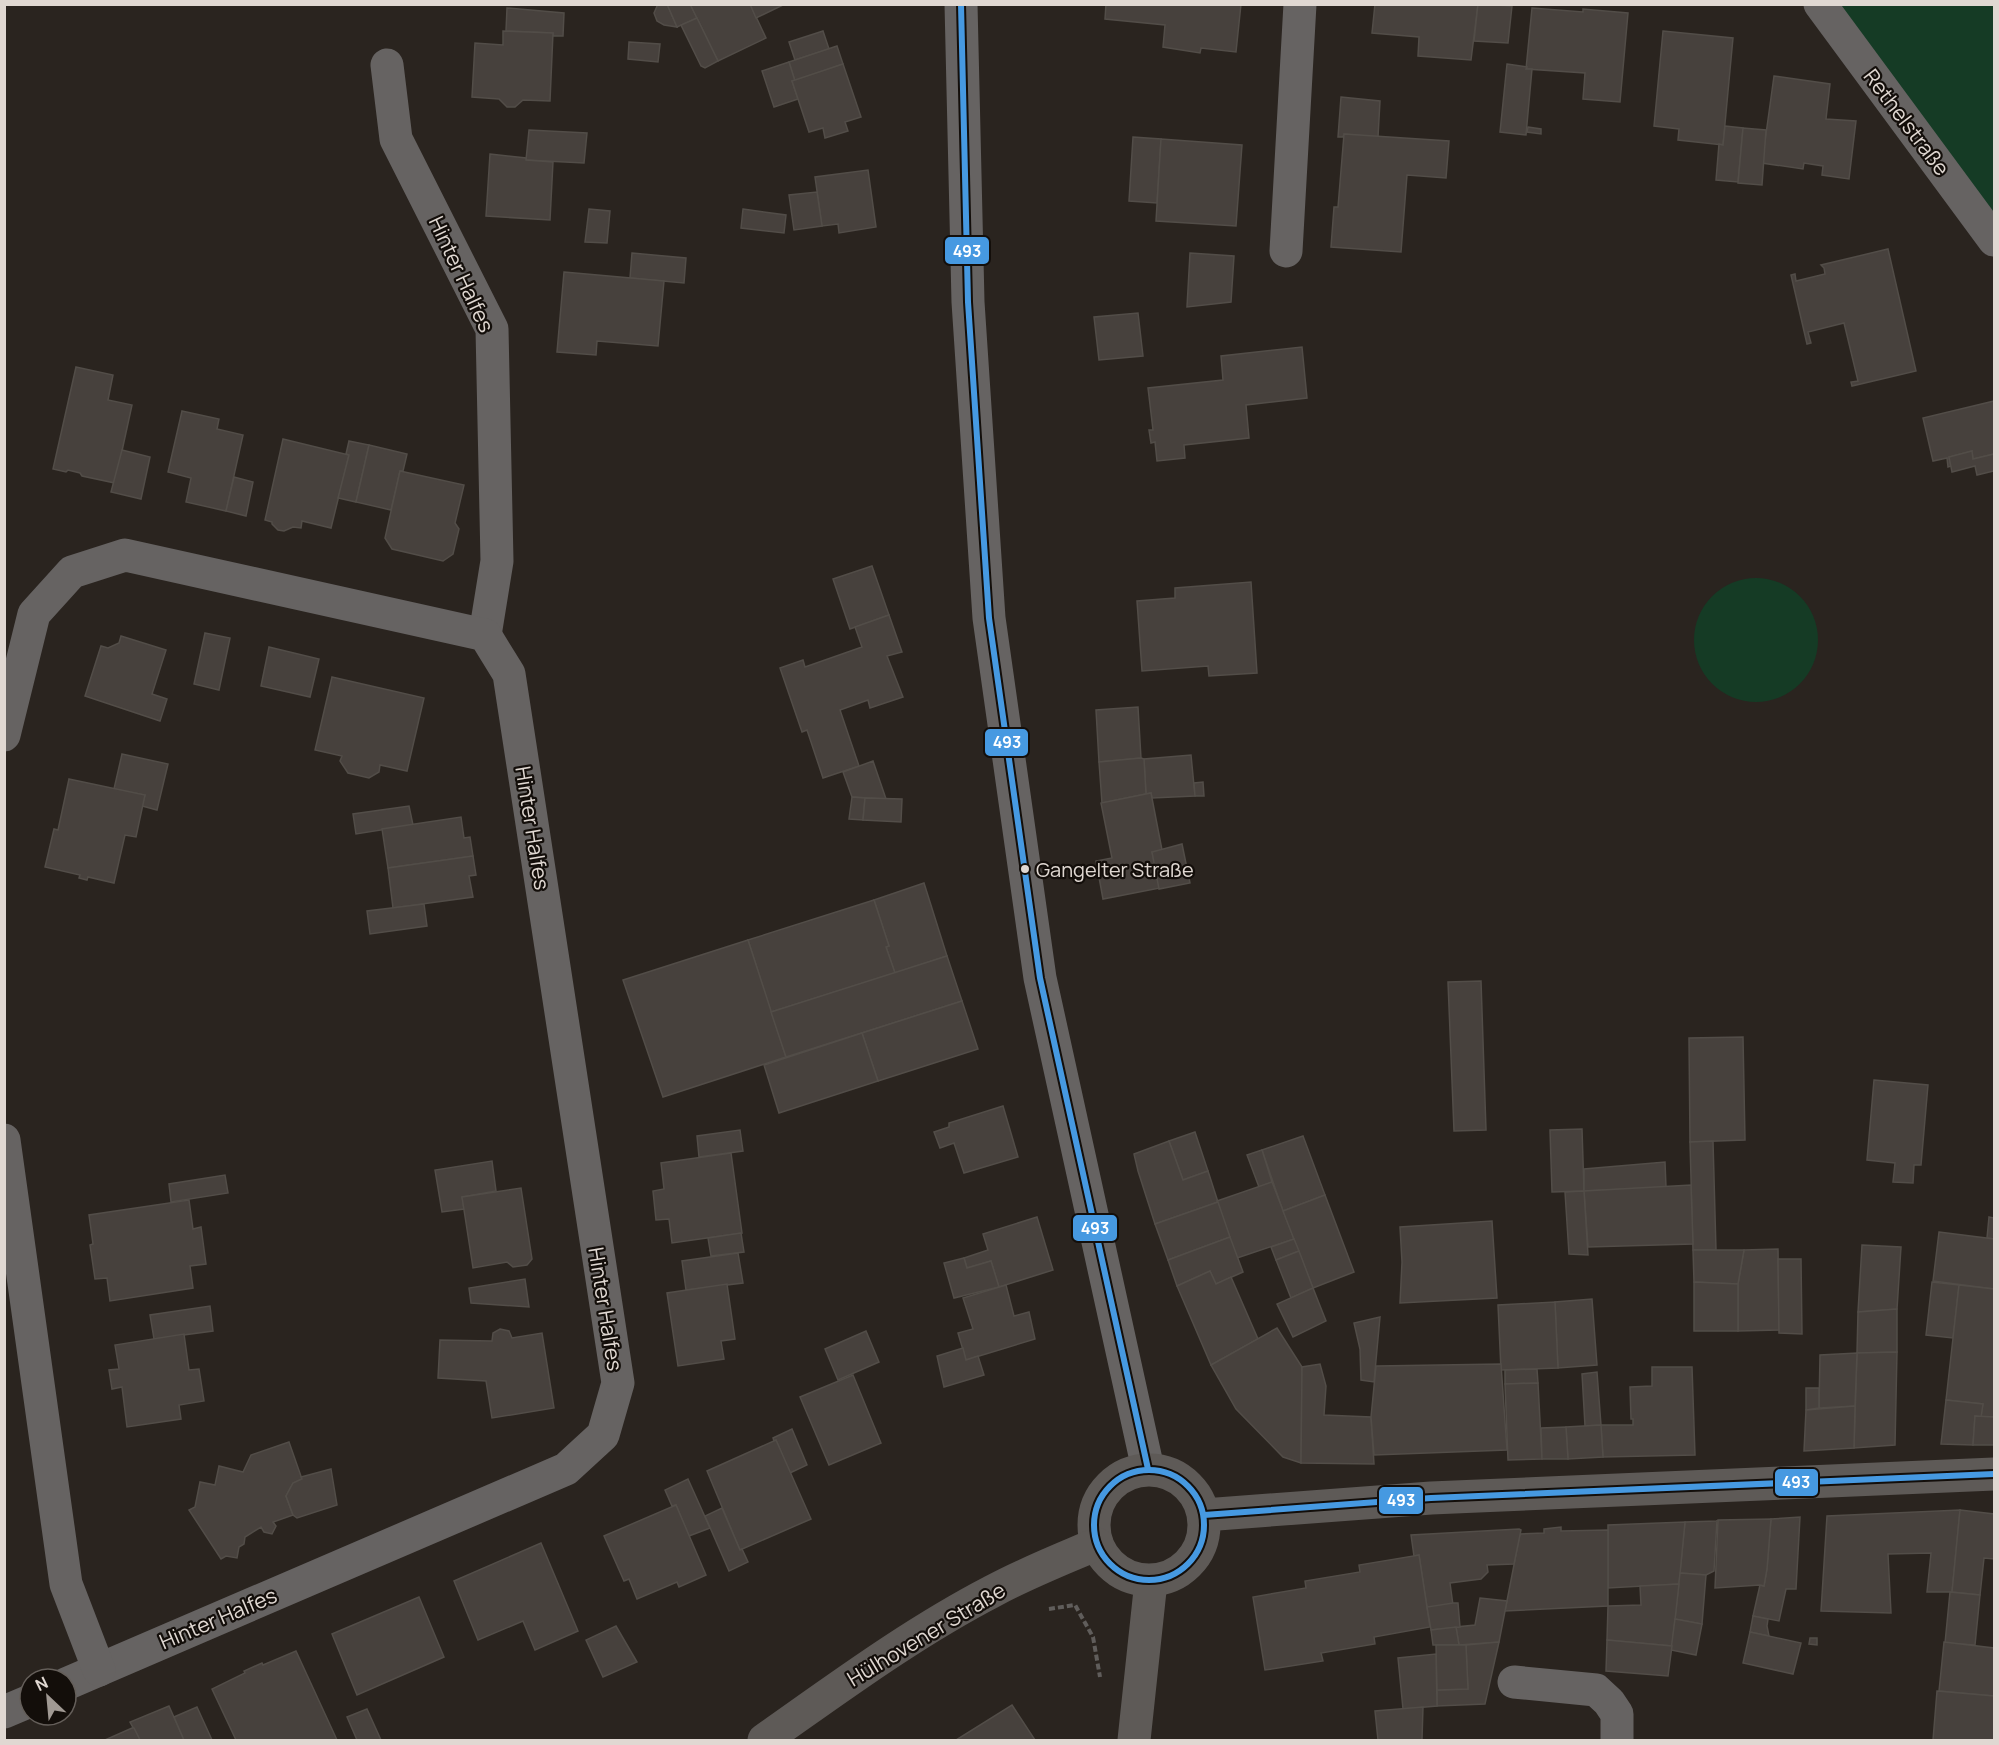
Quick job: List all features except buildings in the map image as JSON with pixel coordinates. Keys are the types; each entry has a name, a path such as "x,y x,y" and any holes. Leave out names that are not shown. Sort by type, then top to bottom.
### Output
{"main road":[{"path":"1148,1469 1168,1472 1185,1482 1198,1497 1204,1515 1205,1531 1201,1546 1193,1560 1181,1571 1167,1578 1151,1581 1134,1579 1118,1571 1105,1559 1097,1544 1094,1527 1096,1509 1103,1493 1116,1481 1131,1473 1148,1469"},
{"path":"1204,1515 1431,1498 1995,1474"},
{"name":"Hülhovener Straße","path":"764,1740 932,1626 994,1590 1097,1544"},
{"path":"1134,1740 1151,1581"}],"street":[{"path":"961,4 968,302 989,618 1040,978 1148,1469"},
{"path":"1286,251 1300,4"},
{"name":"Rethelstraße","path":"1820,4 1995,240"},
{"name":"Hinter Halfes","path":"78,1679 566,1469 603,1435 618,1383 509,674 485,635 497,561 492,329 396,139 387,65"},
{"path":"4,735 34,614 72,572 125,555 485,635"},
{"path":"4,1140 66,1584 99,1670"},
{"path":"1514,1682 1596,1690 1609,1702 1617,1714 1617,1740"},
{"path":"4,1712 18,1706"}],"path":[{"path":"1048,1609 1075,1605 1093,1637 1100,1680"}],"green space":[{"path":"1835,5 1994,5 1994,223"},
{"path":"1756,578 1780,583 1800,596 1813,616 1818,640 1813,664 1800,684 1780,697 1756,702 1732,697 1712,684 1699,664 1694,640 1699,616 1712,596 1732,583"}],"transit line":[{"name":"493","path":"961,4 968,302 989,618 1040,978 1148,1469"},
{"name":"493","path":"1149,1470 1170,1474 1188,1486 1200,1504 1204,1525 1200,1546 1188,1564 1170,1576 1149,1580 1128,1576 1110,1564 1098,1546 1094,1525 1098,1504 1110,1486 1128,1474 1149,1470"},
{"name":"493","path":"1204,1515 1431,1498 1994,1474"}],"place":[{"name":"Gangelter Straße","path":"1025,869"}]}
